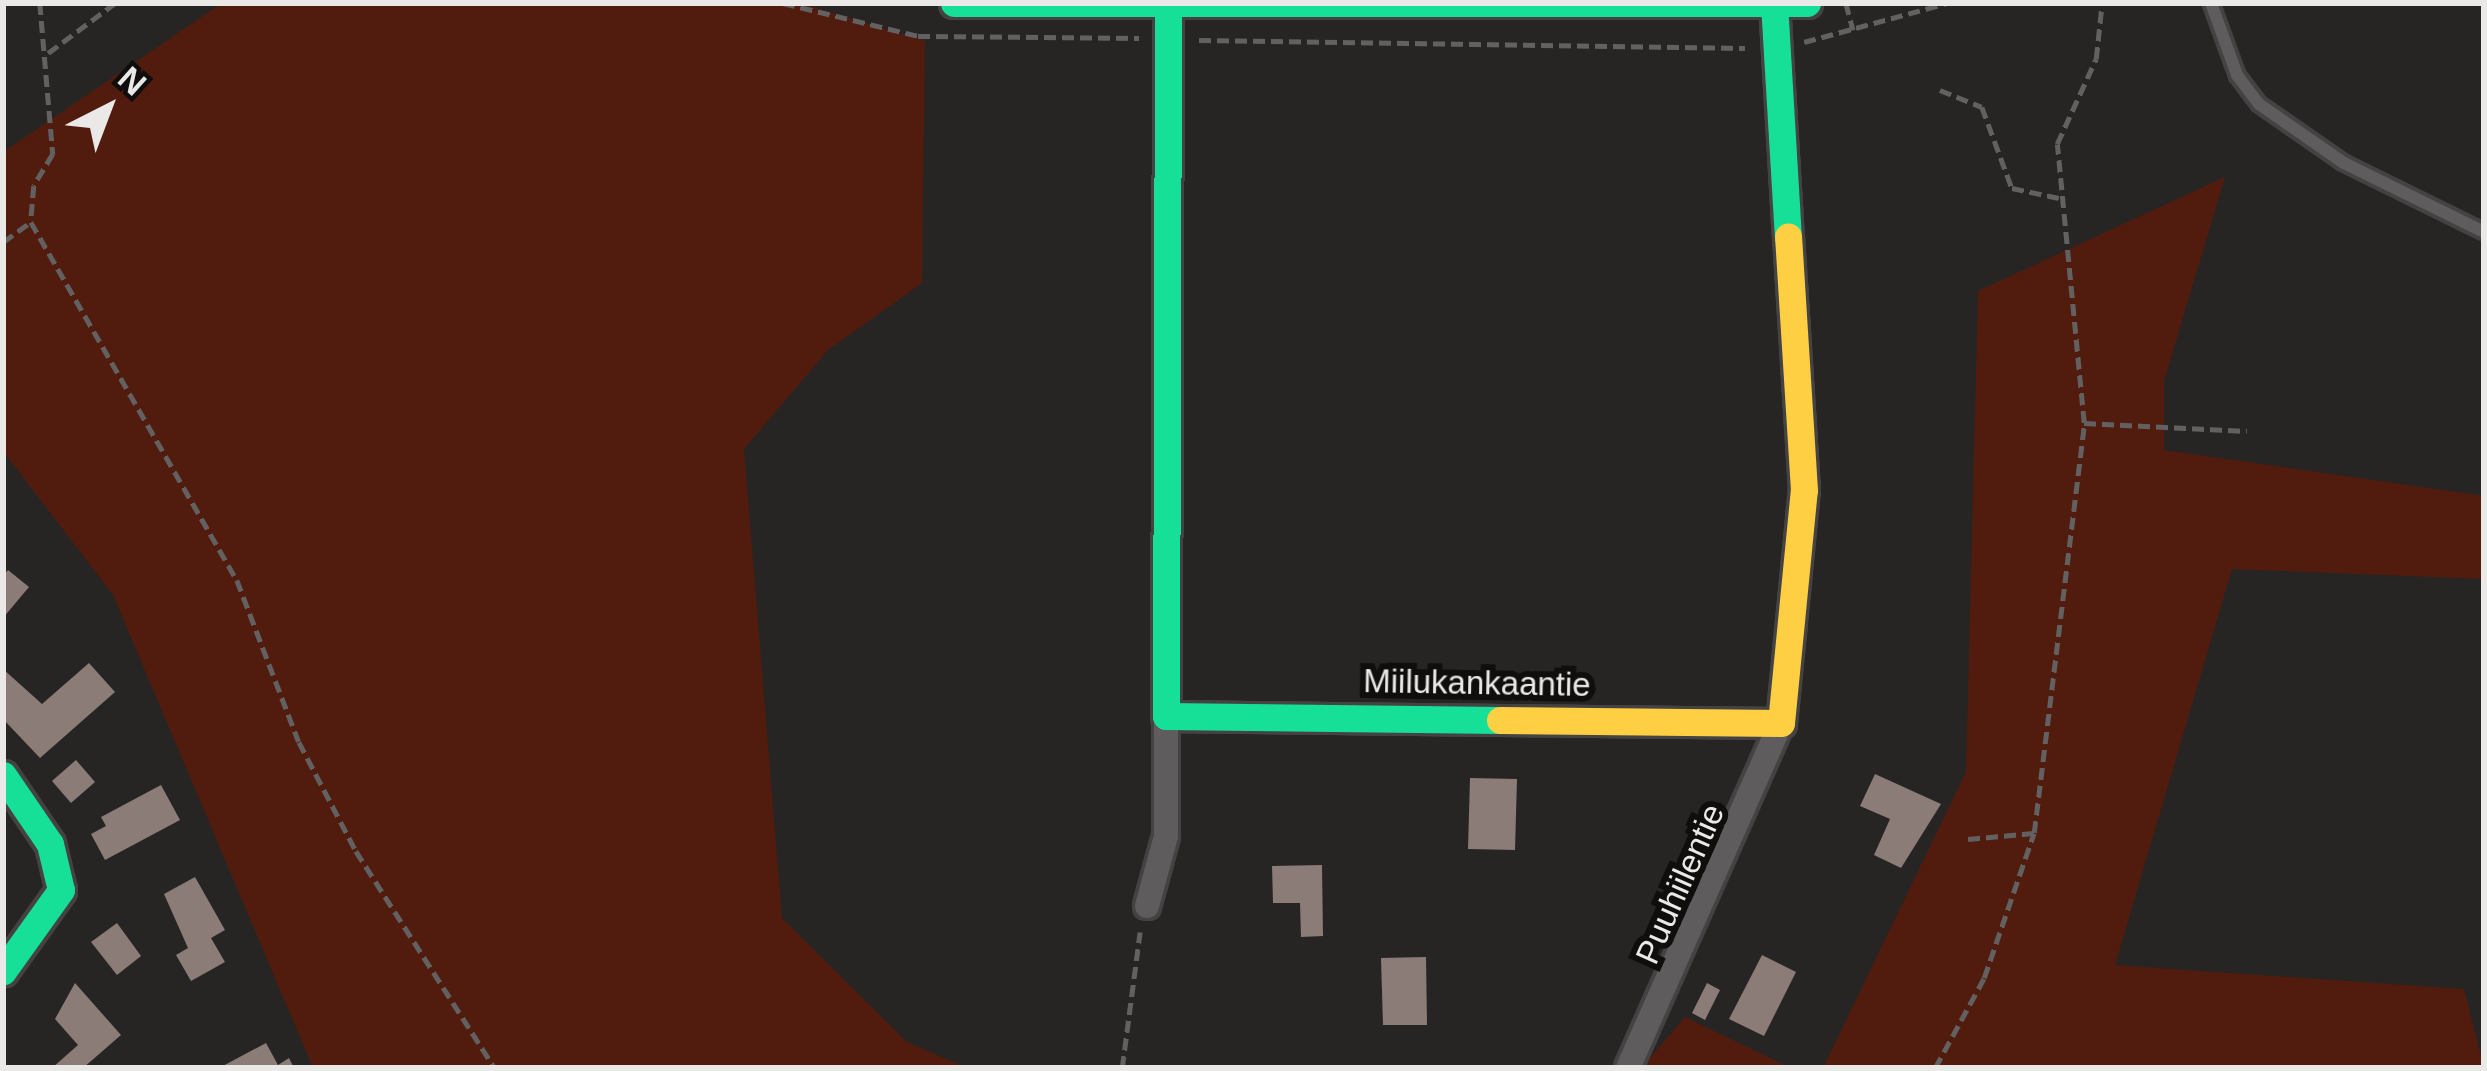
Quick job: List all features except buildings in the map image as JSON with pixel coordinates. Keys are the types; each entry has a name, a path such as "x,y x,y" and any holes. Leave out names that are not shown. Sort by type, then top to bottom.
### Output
{"street":[{"path":"954,3 1807,3"},
{"path":"1148,906 1166,836 1180,39 1168,4"},
{"path":"1774,6 1804,490 1781,722"},
{"name":"Miilukankaantie","path":"1166,716 1781,722"},
{"name":"Puuhiilentie","path":"1628,1068 1781,722"},
{"path":"3,775 50,844 61,890 3,971"}],"lane":[{"path":"2211,3 2237,75 2259,104 2344,163 2484,232"}],"path":[{"path":"40,3 48,53 53,154 34,186 31,222 236,580 298,742 356,851 495,1068"},
{"path":"48,53 115,3"},
{"path":"783,3 918,36 1778,48 1948,3"},
{"path":"1846,3 1853,30"},
{"path":"1935,1068 1984,978 2034,833 2084,423 2056,144 2096,59 2102,3"},
{"path":"1180,39 1193,63"},
{"path":"1940,90 1982,107 2012,188 2059,198"},
{"path":"3,242 31,222"},
{"path":"2084,423 2247,431"},
{"path":"1967,839 2034,833"},
{"path":"1122,1068 1129,965 1148,906"}],"shaded area":[{"path":"222,3 800,3 925,41 922,283 828,350 744,449 782,918 907,1042 967,1068 313,1068 113,595 3,451 3,152"},
{"path":"2225,177 2164,381 2164,450 2484,496 2484,579 2232,569 2115,965 2464,989 2484,1068 1823,1068 1966,772 1978,291"},
{"path":"1685,1017 1791,1068 1641,1068"}],"traffic: fast":[{"path":"954,3 1807,3"},
{"path":"1168,3 1166,716 1500,720"},
{"path":"1774,3 1788,237"},
{"path":"3,775 50,844 61,890 3,971"}],"traffic: slow":[{"path":"1500,720 1781,723 1804,490 1788,237"}]}
